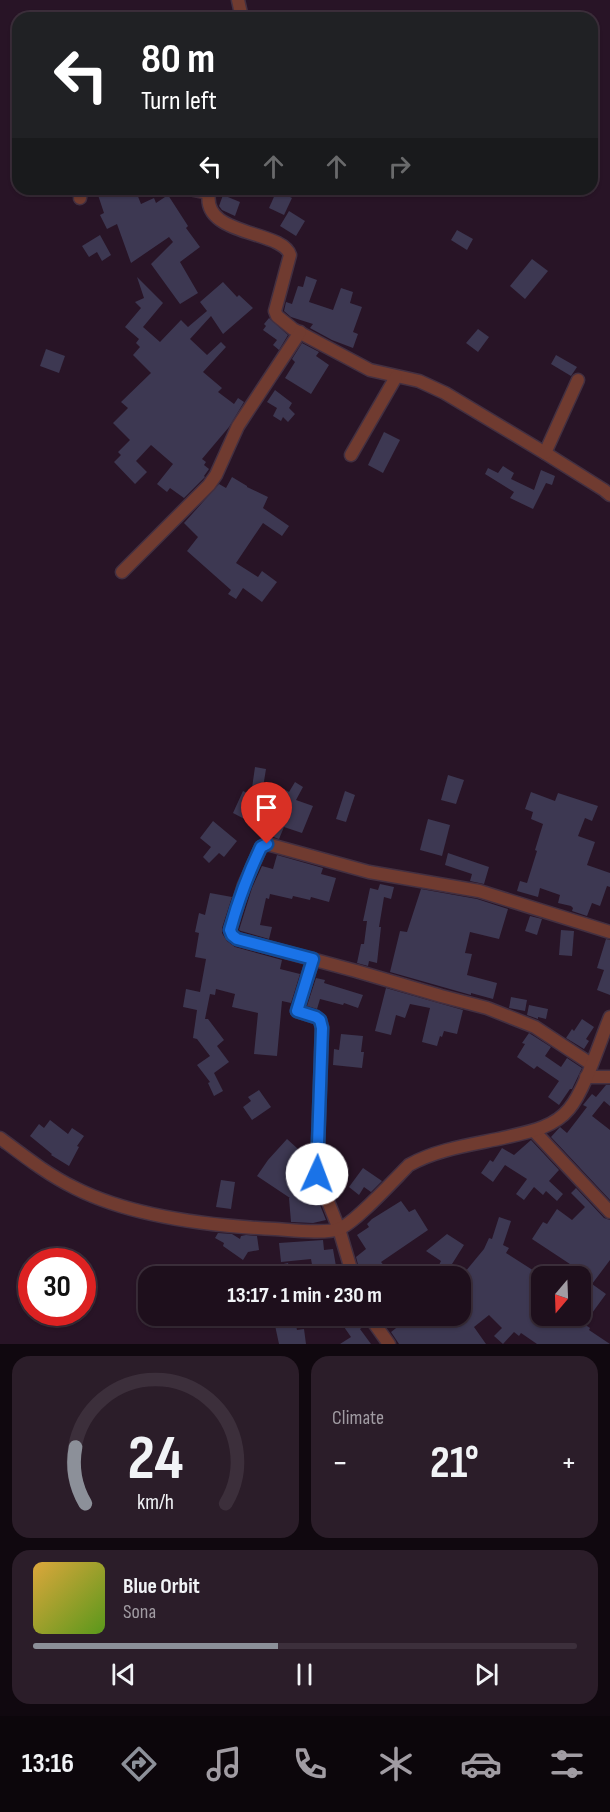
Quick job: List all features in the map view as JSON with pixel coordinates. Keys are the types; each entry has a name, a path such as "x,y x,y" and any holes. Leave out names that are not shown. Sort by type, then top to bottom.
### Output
{"street":[{"path":"209,195 208,205 215,216 245,232 283,245 288,249 290,255 275,311 277,316 300,332 370,370 419,381 445,393 610,495"},
{"path":"122,572 209,485 216,475 238,426 300,332"},
{"path":"351,455 396,377"},
{"path":"545,453 578,380"},
{"path":"591,1064 535,1027 487,1008 237,939 230,930 241,895 261,847 272,845 369,872 479,891 610,932"},
{"path":"313,959 297,1011 316,1017 320,1020 322,1028 317,1174 339,1229 350,1266"},
{"path":"0,1137 58,1179 119,1205 205,1223 295,1230 339,1229 409,1165 419,1160 471,1144 534,1131 559,1119 569,1109 586,1077 610,1017"},
{"path":"586,1077 610,1077"},
{"path":"534,1131 610,1212"},
{"path":"376,1326 389,1344"}],"building":[{"path":"98,195 137,195 141,204 154,198 156,203 168,195 188,226 186,228 200,247 180,262 198,293 180,304 151,264 173,242 169,237 131,263 117,224 107,229 100,215 104,213"},
{"path":"223,195 240,202 235,216 222,210 219,206"},
{"path":"275,195 286,195 292,198 284,215 269,208"},
{"path":"289,211 305,221 296,236 280,226"},
{"path":"457,230 473,239 467,250 451,240"},
{"path":"100,235 111,255 102,261 97,252 89,257 82,246"},
{"path":"532,259 548,271 525,299 510,286"},
{"path":"306,276 317,280 309,302 333,310 341,288 353,292 350,303 362,307 353,332 358,334 353,348 332,340 310,328 313,324 291,317 284,311 286,302 292,304 298,286 303,287"},
{"path":"137,277 163,303 143,327 160,342 181,320 188,327 207,311 200,302 223,282 237,297 239,295 253,308 223,334 211,316 190,339 207,355 221,342 226,347 203,372 222,388 218,392 234,404 238,398 244,402 229,427 202,459 206,462 204,465 209,469 205,477 184,498 170,488 167,492 157,484 173,464 151,445 136,461 147,472 135,484 114,462 121,455 118,452 130,440 113,423 128,408 121,402 151,373 133,355 140,347 136,343 139,339 125,327 141,308 135,302 144,298"},
{"path":"269,318 288,335 279,350 273,345 277,340 263,330"},
{"path":"478,329 489,337 478,352 466,343"},
{"path":"302,343 319,352 316,356 329,365 311,394 285,378 295,362 292,359"},
{"path":"46,349 65,356 59,373 40,366"},
{"path":"556,355 577,367 571,376 551,364"},
{"path":"275,390 292,403 289,408 295,414 288,422 283,417 281,421 273,416 277,408 267,402"},
{"path":"384,432 400,440 383,473 368,465"},
{"path":"503,466 514,473 511,479 534,490 541,470 555,476 552,485 546,483 533,509 510,498 514,492 485,474 488,468 498,473"},
{"path":"232,477 268,497 263,508 289,526 282,536 263,523 236,563 258,577 262,571 277,582 262,602 243,588 236,599 228,594 231,590 187,551 198,537 184,523 219,484 226,488"},
{"path":"255,767 266,769 257,824 278,786 289,792 295,782 303,787 296,800 313,806 302,833 284,827 279,839 233,813 243,791 251,795"},
{"path":"448,775 464,780 456,804 441,800"},
{"path":"345,791 355,795 346,822 336,819"},
{"path":"531,792 555,801 558,793 598,806 592,821 585,818 578,836 595,842 587,865 610,873 610,887 607,886 600,906 592,903 587,916 572,911 571,906 558,903 560,895 540,888 538,897 517,891 520,881 527,883 543,824 531,819 533,812 525,809"},
{"path":"428,819 450,825 442,856 420,850"},
{"path":"213,821 237,841 224,857 219,853 209,863 203,857 211,847 200,838"},
{"path":"448,853 489,867 484,884 470,881 472,874 445,865"},
{"path":"277,855 323,868 321,874 336,878 329,902 311,897 310,900 293,896 292,899 270,894 269,899 266,898 260,925 272,927 269,939 239,930 252,888 262,866 273,869"},
{"path":"380,884 394,887 391,899 384,897 379,927 381,927 377,963 369,961 368,966 357,963 361,944 364,944 367,921 363,921 370,888 378,890"},
{"path":"421,889 477,899 508,909 499,939 470,932 465,953 472,954 467,975 497,983 493,999 390,972 400,931 407,932"},
{"path":"210,893 232,897 222,928 227,941 235,947 282,960 280,969 300,974 291,1003 282,1001 277,1056 254,1054 258,1013 232,1007 235,994 216,989 215,995 210,994 205,1019 208,1019 224,1040 217,1046 229,1062 214,1073 223,1091 214,1096 208,1083 210,1082 197,1065 210,1056 197,1039 193,1038 197,1010 183,1007 186,989 200,992 206,959 195,957 199,933 195,932 199,913 205,915"},
{"path":"530,916 542,919 537,935 525,931"},
{"path":"561,930 574,931 572,956 559,955"},
{"path":"606,939 610,940 610,995 597,990 604,970 597,968"},
{"path":"316,978 325,980 324,983 363,995 358,1008 320,999 317,1009 307,1006"},
{"path":"386,988 463,1010 457,1034 444,1031 437,1046 422,1042 430,1008 410,1004 405,1018 396,1015 391,1035 375,1031"},
{"path":"511,997 527,1000 525,1011 509,1008"},
{"path":"529,1005 548,1009 546,1019 527,1015"},
{"path":"582,1019 594,1027 586,1039 589,1041 584,1049 566,1038"},
{"path":"529,1033 551,1047 545,1056 561,1067 567,1058 582,1068 572,1089 559,1105 548,1097 559,1081 537,1066 534,1069 517,1057"},
{"path":"341,1034 363,1036 362,1068 333,1065 334,1049 339,1050"},
{"path":"606,1085 610,1085 610,1106 604,1101 592,1116 610,1130 610,1200 551,1137 560,1127 567,1133 587,1107 583,1105 592,1094 596,1097"},
{"path":"259,1090 271,1107 252,1120 243,1107 251,1101 248,1097"},
{"path":"50,1120 68,1134 72,1128 84,1136 69,1166 51,1155 30,1136 39,1124 44,1128"},
{"path":"287,1139 309,1159 309,1177 326,1220 313,1223 291,1222 290,1198 257,1176"},
{"path":"531,1140 559,1170 549,1181 563,1194 557,1201 546,1191 543,1195 534,1187 524,1200 516,1194 527,1179 505,1165 493,1182 481,1173 490,1160 493,1162 502,1148 514,1155"},
{"path":"363,1168 382,1181 371,1192 364,1187 359,1195 349,1187"},
{"path":"221,1180 235,1182 231,1209 216,1207"},
{"path":"576,1188 604,1218 610,1220 610,1260 592,1284 606,1294 591,1314 591,1266 573,1266 532,1239 543,1222 547,1224 557,1209 572,1220 585,1207 571,1193"},
{"path":"401,1201 409,1212 415,1209 428,1230 381,1262 384,1266 358,1266 356,1257 366,1249 357,1235 369,1227 367,1224"},
{"path":"499,1217 511,1221 503,1245 509,1248 506,1253 531,1269 531,1326 587,1326 589,1330 610,1344 537,1344 521,1333 519,1336 514,1332 503,1344 494,1336 502,1328 489,1315 474,1327 486,1344 399,1344 391,1332 399,1326 471,1326 470,1266 484,1249 489,1238 492,1239"},
{"path":"218,1233 232,1234 240,1239 241,1236 246,1235 257,1236 259,1250 248,1252 243,1260 215,1238"},
{"path":"447,1234 464,1245 451,1266 438,1266 441,1261 426,1251"},
{"path":"323,1240 324,1250 333,1249 336,1266 312,1266 311,1259 281,1262 279,1243"},
{"path":"275,1326 296,1326 297,1330 304,1329 306,1344 279,1344"},
{"path":"343,1326 362,1326 360,1329 371,1344 340,1344 351,1337"}],"route":[{"path":"267,844 261,847 244,885 230,930 237,939 313,959 297,1011 316,1017 320,1020 322,1028 317,1174"}]}
